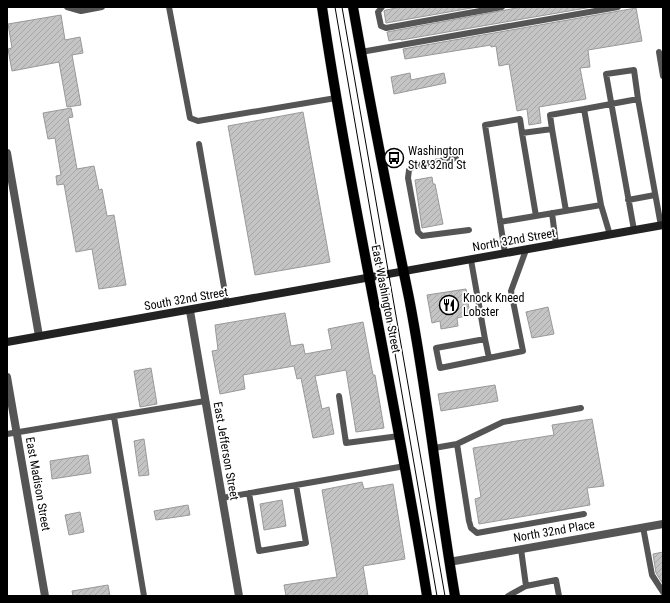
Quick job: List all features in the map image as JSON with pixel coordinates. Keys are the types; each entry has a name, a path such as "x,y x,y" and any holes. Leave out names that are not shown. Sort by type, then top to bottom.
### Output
{"main road":[{"name":"East Washington Street","path":"322,7 336,98 405,466 427,596"},
{"name":"East Washington Street","path":"353,7 403,272 434,448 455,596"},
{"name":"North 32nd Street","path":"369,278 662,225"},
{"name":"South 32nd Street","path":"7,342 190,311 369,278"}],"street":[{"path":"7,153 39,336"},
{"name":"East Jefferson Street","path":"190,311 239,596"},
{"name":"East Madison Street","path":"7,377 45,596"},
{"name":"North 32nd Place","path":"449,562 663,524"}],"lane":[{"path":"67,7 81,11 102,7"},
{"path":"169,7 190,118 198,121 336,98"},
{"path":"382,7 378,12 381,26 386,28 502,7"},
{"path":"361,52 618,7"},
{"path":"659,52 663,76"},
{"path":"634,230 606,74 634,70 655,195 662,225"},
{"path":"566,211 550,115 638,100"},
{"path":"584,109 601,205 610,235"},
{"path":"505,253 485,125 520,119 536,216"},
{"path":"522,133 552,129"},
{"path":"199,144 227,304"},
{"path":"456,158 414,166 409,170 408,178 418,232 422,236 469,230"},
{"path":"628,200 655,195"},
{"path":"500,222 601,205"},
{"path":"552,213 556,244"},
{"path":"485,339 436,348 440,368 523,351 511,291 526,250"},
{"path":"471,260 489,358"},
{"path":"338,396 346,443 399,436"},
{"path":"7,434 205,401"},
{"path":"434,448 457,444 503,422 581,408"},
{"path":"114,417 144,596"},
{"path":"457,444 469,521 471,528 477,533 584,514"},
{"path":"222,498 405,466"},
{"path":"249,493 259,551 306,543 296,485"},
{"path":"643,527 652,575 663,592"},
{"path":"521,549 526,586"},
{"path":"508,596 526,586 556,580 559,596"}],"building":[{"path":"401,7 477,7 386,23 384,11"},
{"path":"522,7 592,7 401,40 389,41 387,32"},
{"path":"636,8 642,41 588,50 590,67 580,68 586,99 539,107 541,123 529,125 527,109 517,111 509,64 499,66 496,46 491,47 491,45 405,59 403,49"},
{"path":"61,15 65,40 80,37 83,53 72,55 81,105 67,107 59,62 12,71 8,49 12,48 8,24"},
{"path":"410,73 411,80 444,73 446,83 394,94 391,77"},
{"path":"71,108 73,117 68,118 77,169 94,166 99,190 102,189 107,216 114,215 126,285 99,289 92,249 76,252 64,184 57,185 56,176 61,175 55,138 48,139 43,113"},
{"path":"303,112 330,262 255,275 228,126"},
{"path":"432,177 433,184 435,184 443,224 422,228 415,180"},
{"name":"Knock Kneed Lobster","path":"466,289 470,315 457,318 458,326 441,329 440,321 432,323 427,295"},
{"path":"548,307 554,334 532,338 526,312"},
{"path":"285,313 291,346 303,344 305,354 332,349 328,329 363,322 373,375 375,375 384,428 356,432 346,370 315,376 322,409 329,407 334,434 313,438 301,378 297,379 294,366 243,375 245,389 220,394 212,351 218,350 215,325"},
{"path":"151,368 157,404 140,407 134,371"},
{"path":"495,385 498,401 441,411 438,394"},
{"path":"592,419 604,486 587,488 590,505 479,524 475,499 481,497 473,448 554,435 552,425"},
{"path":"144,439 149,475 139,476 134,441"},
{"path":"88,455 91,473 52,479 50,461"},
{"path":"362,482 364,489 393,484 405,559 363,566 368,596 286,596 284,585 337,577 322,490"},
{"path":"282,500 286,526 264,530 260,504"},
{"path":"188,505 190,515 156,520 154,511"},
{"path":"80,512 84,532 69,535 65,515"},
{"path":"663,552 663,584 656,573 653,554"},
{"path":"108,585 110,596 73,596 72,591"}],"tram line":[{"path":"335,7 437,596"},
{"path":"342,7 445,596"}],"place":[{"name":"Washington St & 32nd St","path":"394,158"},
{"name":"Knock Kneed Lobster","path":"449,305"}]}
